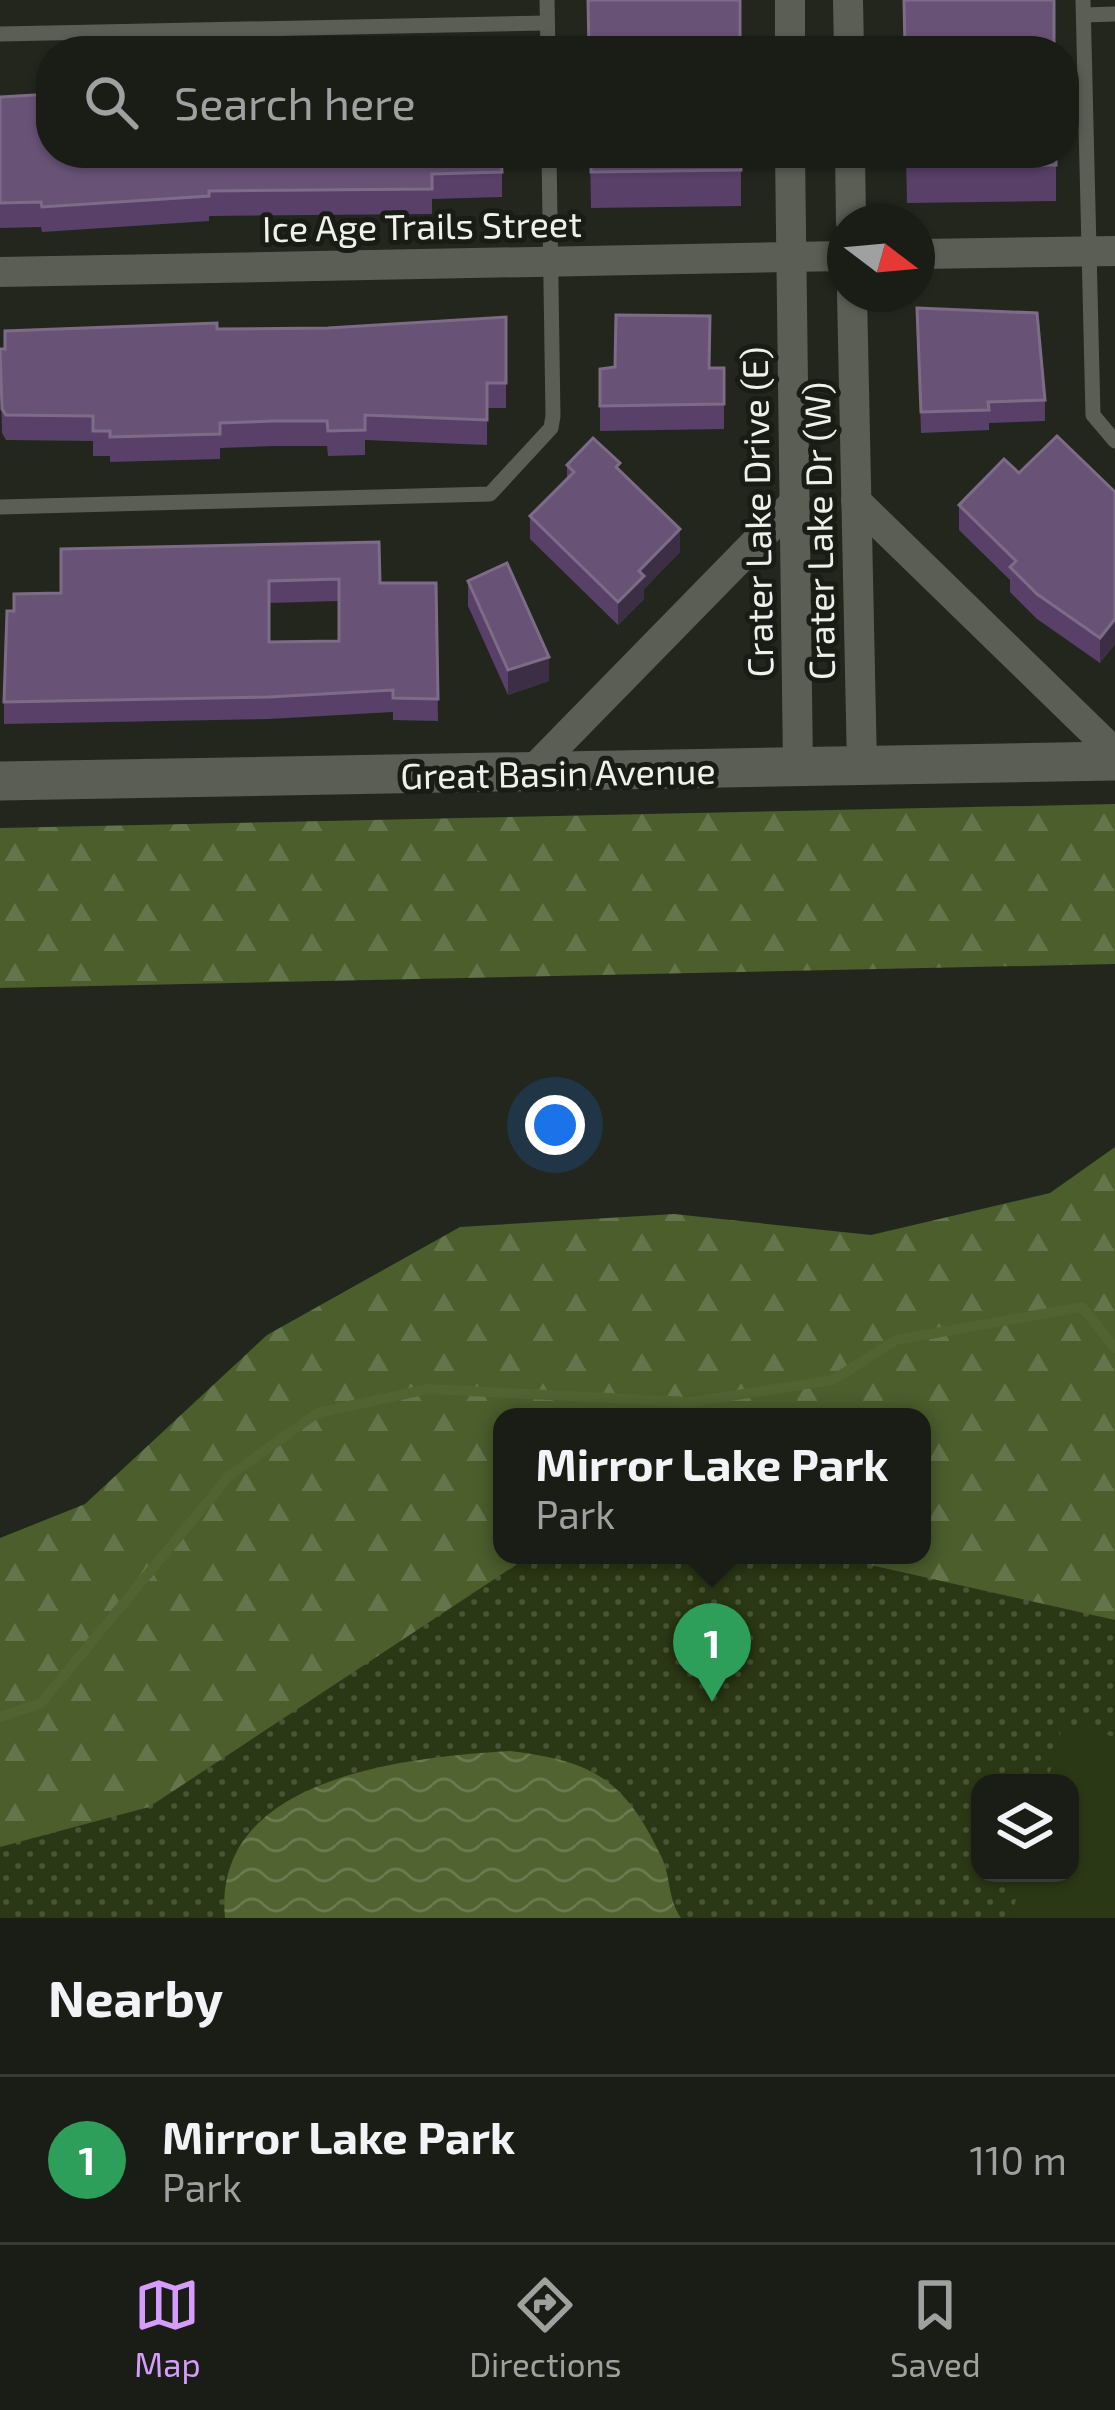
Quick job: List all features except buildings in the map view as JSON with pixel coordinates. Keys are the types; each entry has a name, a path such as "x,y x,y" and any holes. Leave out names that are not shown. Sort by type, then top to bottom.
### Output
{"street":[{"path":"790,0 790,36"},
{"path":"848,0 849,36"},
{"name":"Crater Lake Drive (E)","path":"790,168 798,766"},
{"path":"850,168 850,204"},
{"path":"935,254 1102,252"},
{"name":"Ice Age Trails Street","path":"0,272 827,256"},
{"name":"Crater Lake Dr (W)","path":"852,312 862,766"},
{"path":"856,501 1115,757"},
{"path":"530,773 795,502"},
{"name":"Great Basin Avenue","path":"0,781 1115,757"}],"lane":[{"path":"547,0 547,36"},
{"path":"1115,14 1083,8 1102,252 1093,415 1115,441"},
{"path":"0,34 547,23"},
{"path":"0,507 483,497 551,428 549,168"}],"green space":[{"path":"1115,804 1115,964 0,988 0,828"},
{"path":"1115,1147 1115,1628 724,1564 931,1564 931,1408 493,1408 493,1564 551,1564 0,1918 0,1538 85,1504 267,1335 460,1227 674,1214 871,1235 1050,1193"}],"shaded area":[{"path":"517,1564 866,1564 1115,1620 1115,1918 0,1918 0,1847 149,1807"},
{"path":"1063,1723 1115,1737 1115,1918 1011,1918 1021,1882 1079,1882 1079,1774 1049,1774"}],"water":[{"path":"510,1751 586,1769 620,1792 661,1856 681,1918 225,1918 229,1870 249,1833 282,1804 372,1769"}],"waterway":[{"path":"0,1717 41,1703 229,1476 317,1413 428,1389 691,1402 833,1380 896,1340 1082,1307 1115,1348"}],"place":[{"name":"Mirror Lake Park","path":"712,1702"}]}
